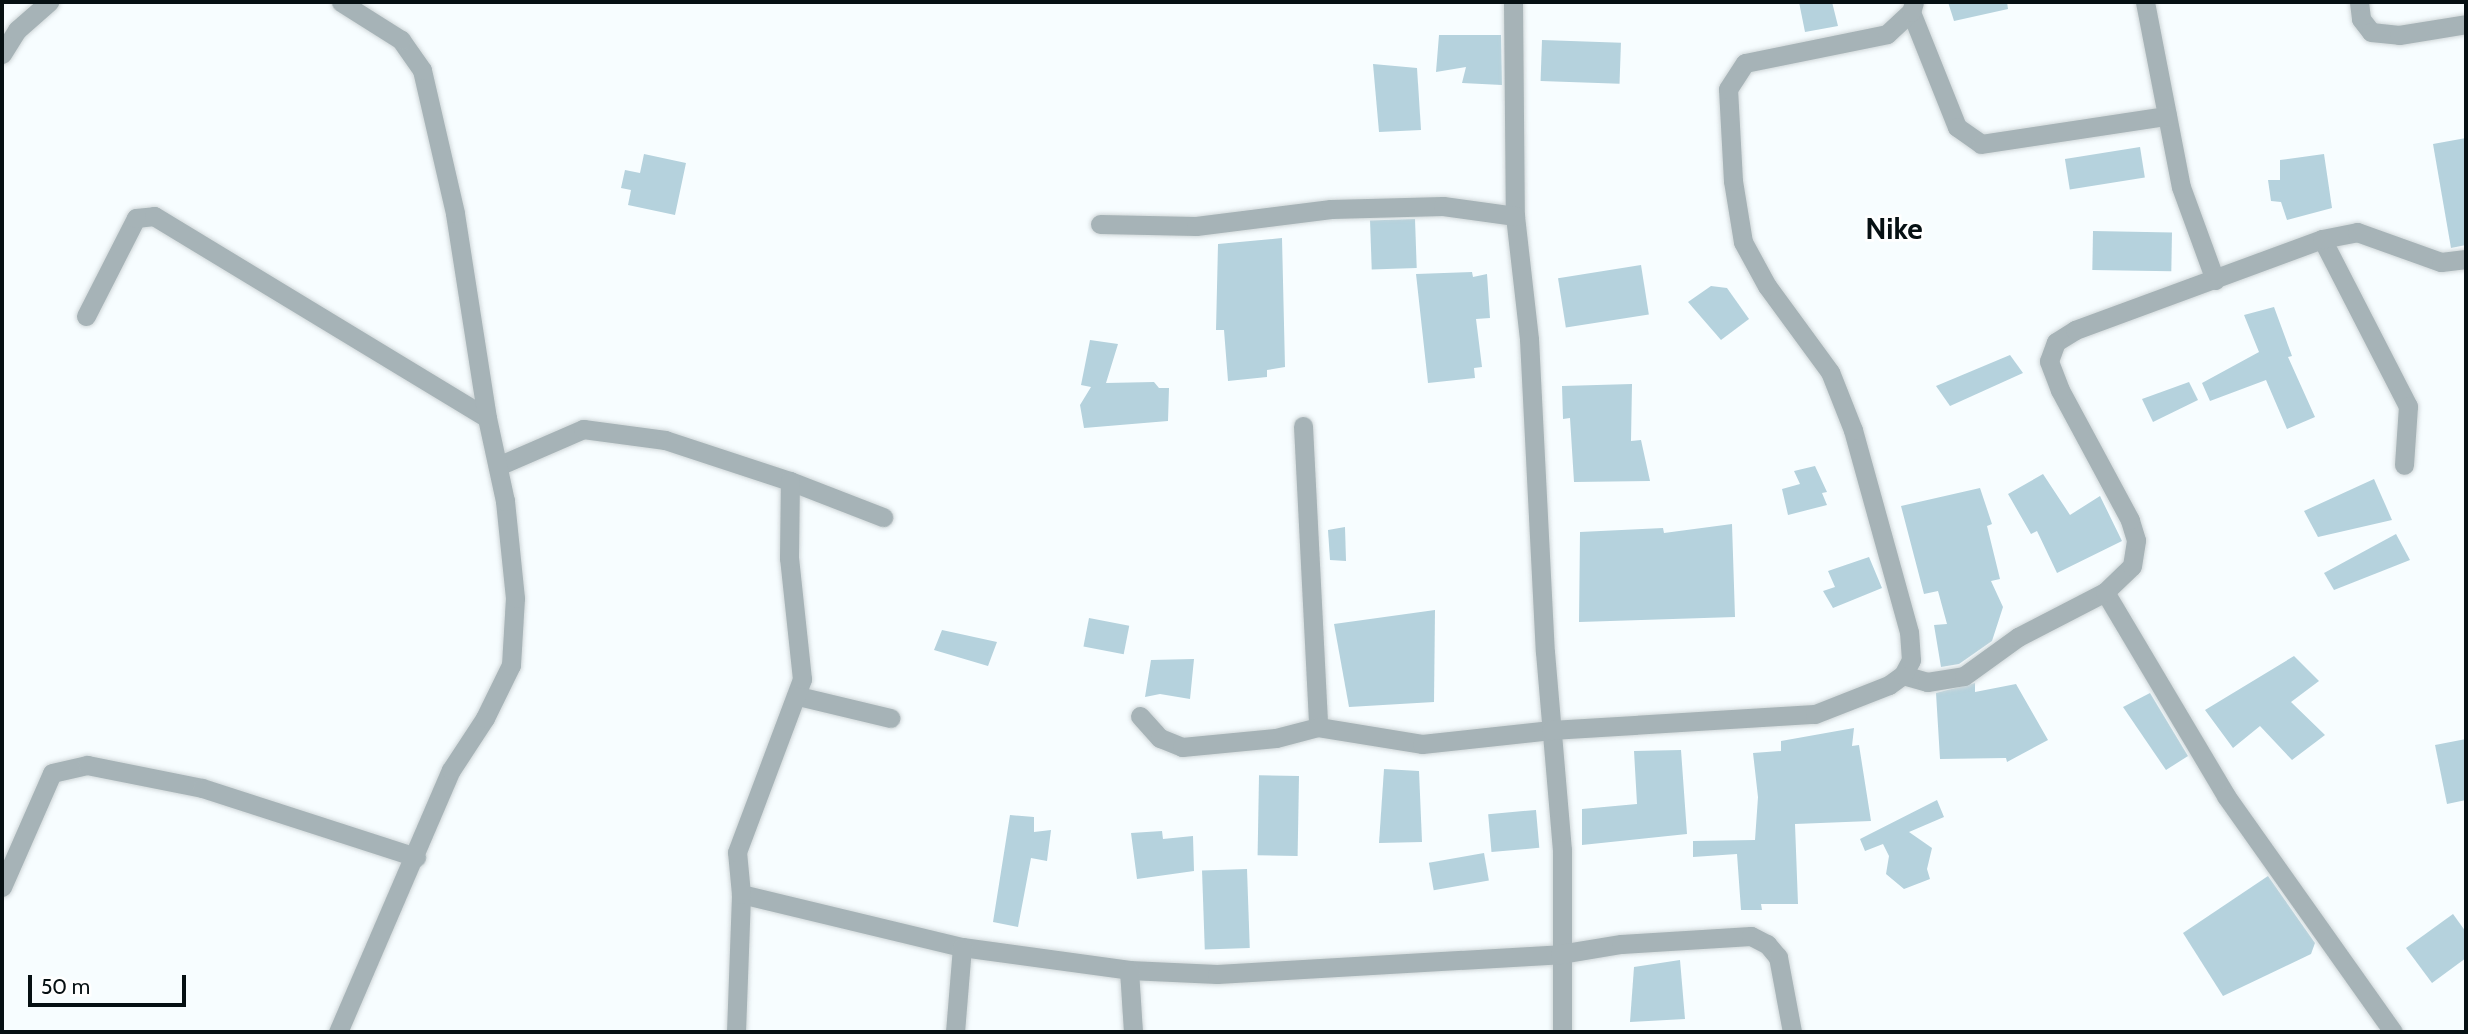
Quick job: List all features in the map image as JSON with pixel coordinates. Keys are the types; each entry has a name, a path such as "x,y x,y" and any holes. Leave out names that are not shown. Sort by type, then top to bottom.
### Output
{"street":[{"path":"2,54 17,30 49,2"},
{"path":"338,1032 416,857 451,770 511,665 515,597 498,466 486,418 455,213 422,70 401,40 341,2"},
{"path":"1513,2 1515,216 1529,339 1551,730 1562,850 1562,1032"},
{"path":"2145,2 2181,187 2215,280"},
{"path":"2359,2 2361,19 2371,32 2399,35 2466,24"},
{"path":"1140,716 1160,738 1182,747 1276,738 1318,727 1422,744 1551,730 1815,714 1889,685 1903,675 1911,660 1909,632 1853,430 1830,372 1767,286 1743,242 1733,181 1728,89 1745,63 1887,34 1912,7 1957,127 1981,144 2167,116"},
{"path":"1100,224 1196,226 1331,209 1443,206 1515,216"},
{"path":"86,316 136,219 154,216 486,418"},
{"path":"1903,675 1927,682 1964,676 2018,636 2105,592 2132,566 2136,540 2114,488 2060,390 2049,361 2056,342 2075,330 2322,239 2357,232 2441,262 2466,259"},
{"path":"2322,239 2408,406 2404,465"},
{"path":"1303,426 1318,727"},
{"path":"498,466 583,429 665,440 790,481 883,517"},
{"path":"736,1032 741,894 737,852 798,696 802,679 789,558 790,481"},
{"path":"2105,592 2226,796 2393,1032"},
{"path":"798,696 890,718"},
{"path":"2,887 52,773 87,765 202,788 416,857"},
{"path":"741,894 962,947 1129,970 1231,974 1560,954 1621,944 1751,936 1767,944 1778,957 1792,1032"},
{"path":"955,1032 962,947"},
{"path":"1129,970 1133,1032"}],"building":[{"path":"1799,2 1832,2 1838,26 1805,32"},
{"path":"1948,2 2007,2 2008,9 1954,21"},
{"path":"1439,35 1501,35 1502,85 1462,83 1466,67 1436,72"},
{"path":"1542,40 1621,43 1620,84 1541,81"},
{"path":"1373,64 1417,68 1421,130 1379,132"},
{"path":"2466,138 2466,245 2451,248 2433,144"},
{"path":"2140,147 2145,178 2070,190 2065,159"},
{"path":"644,154 686,163 675,215 628,205 631,190 621,188 625,170 640,173"},
{"path":"2324,154 2332,208 2287,220 2281,202 2271,201 2268,180 2280,180 2280,160"},
{"path":"1415,219 1417,268 1372,270 1370,221"},
{"path":"2093,231 2172,232 2171,271 2092,270"},
{"path":"1282,238 1285,367 1267,370 1267,377 1228,381 1224,330 1216,330 1218,244"},
{"path":"1641,265 1649,314 1566,328 1558,278"},
{"path":"1472,272 1473,277 1487,274 1490,318 1476,319 1482,367 1474,368 1475,378 1428,383 1416,274"},
{"path":"1711,286 1727,288 1749,319 1721,340 1688,302"},
{"path":"2274,307 2292,356 2288,357 2315,417 2287,429 2266,380 2210,401 2202,383 2259,352 2244,315"},
{"path":"1090,340 1118,344 1106,383 1154,382 1159,388 1169,388 1168,421 1084,428 1080,405 1091,387 1081,385"},
{"path":"2010,355 2023,373 1950,406 1936,386"},
{"path":"2189,382 2198,400 2153,422 2142,399"},
{"path":"1632,384 1631,441 1641,440 1650,481 1574,482 1570,418 1563,419 1562,386"},
{"path":"1815,466 1827,492 1822,493 1827,505 1788,515 1782,489 1800,484 1794,471"},
{"path":"2043,474 2070,515 2100,496 2122,541 2057,573 2037,531 2031,534 2008,494"},
{"path":"2374,479 2392,520 2318,537 2304,511"},
{"path":"1980,488 1992,524 1987,526 2000,579 1991,581 2003,607 1992,641 1959,664 1941,667 1934,625 1947,624 1938,591 1924,594 1901,506"},
{"path":"1732,524 1735,617 1579,622 1580,532 1663,528 1664,533"},
{"path":"1345,527 1346,561 1330,560 1328,530"},
{"path":"2396,534 2410,560 2334,590 2324,573"},
{"path":"1869,557 1882,588 1833,608 1823,591 1835,587 1828,571"},
{"path":"1435,610 1434,702 1349,707 1334,624"},
{"path":"1089,618 1129,626 1124,654 1083,646"},
{"path":"942,630 997,642 988,666 934,650"},
{"path":"2294,656 2319,681 2291,702 2325,735 2292,760 2260,726 2233,748 2205,710"},
{"path":"1194,659 1190,699 1160,694 1145,697 1151,660"},
{"path":"1975,683 1975,692 2016,684 2048,740 2007,762 2006,758 1940,759 1936,693"},
{"path":"2150,693 2188,756 2166,770 2123,707"},
{"path":"1854,728 1852,746 1859,745 1871,821 1795,824 1798,904 1761,904 1762,910 1741,910 1737,854 1693,857 1693,841 1755,840 1758,797 1753,753 1781,751 1781,741"},
{"path":"2466,739 2466,800 2447,804 2435,745"},
{"path":"1681,750 1687,834 1582,845 1582,809 1637,804 1634,751"},
{"path":"1384,769 1419,771 1422,842 1379,843"},
{"path":"1259,775 1299,776 1298,856 1258,855"},
{"path":"1937,800 1944,817 1909,832 1932,848 1927,869 1930,879 1904,889 1886,874 1889,856 1883,844 1865,851 1860,839"},
{"path":"1536,810 1539,848 1491,852 1488,814"},
{"path":"1010,815 1034,817 1034,832 1051,830 1047,861 1031,858 1018,927 993,922"},
{"path":"1162,831 1163,839 1193,836 1194,871 1137,879 1131,833"},
{"path":"1484,853 1489,881 1434,890 1429,863"},
{"path":"1247,869 1250,948 1205,950 1202,871"},
{"path":"2268,876 2315,943 2311,954 2223,996 2183,933"},
{"path":"2453,914 2466,932 2466,958 2432,983 2406,948"},
{"path":"1680,960 1685,1019 1630,1022 1634,967"}],"district":[{"name":"Nike","path":"1894,229"}]}
